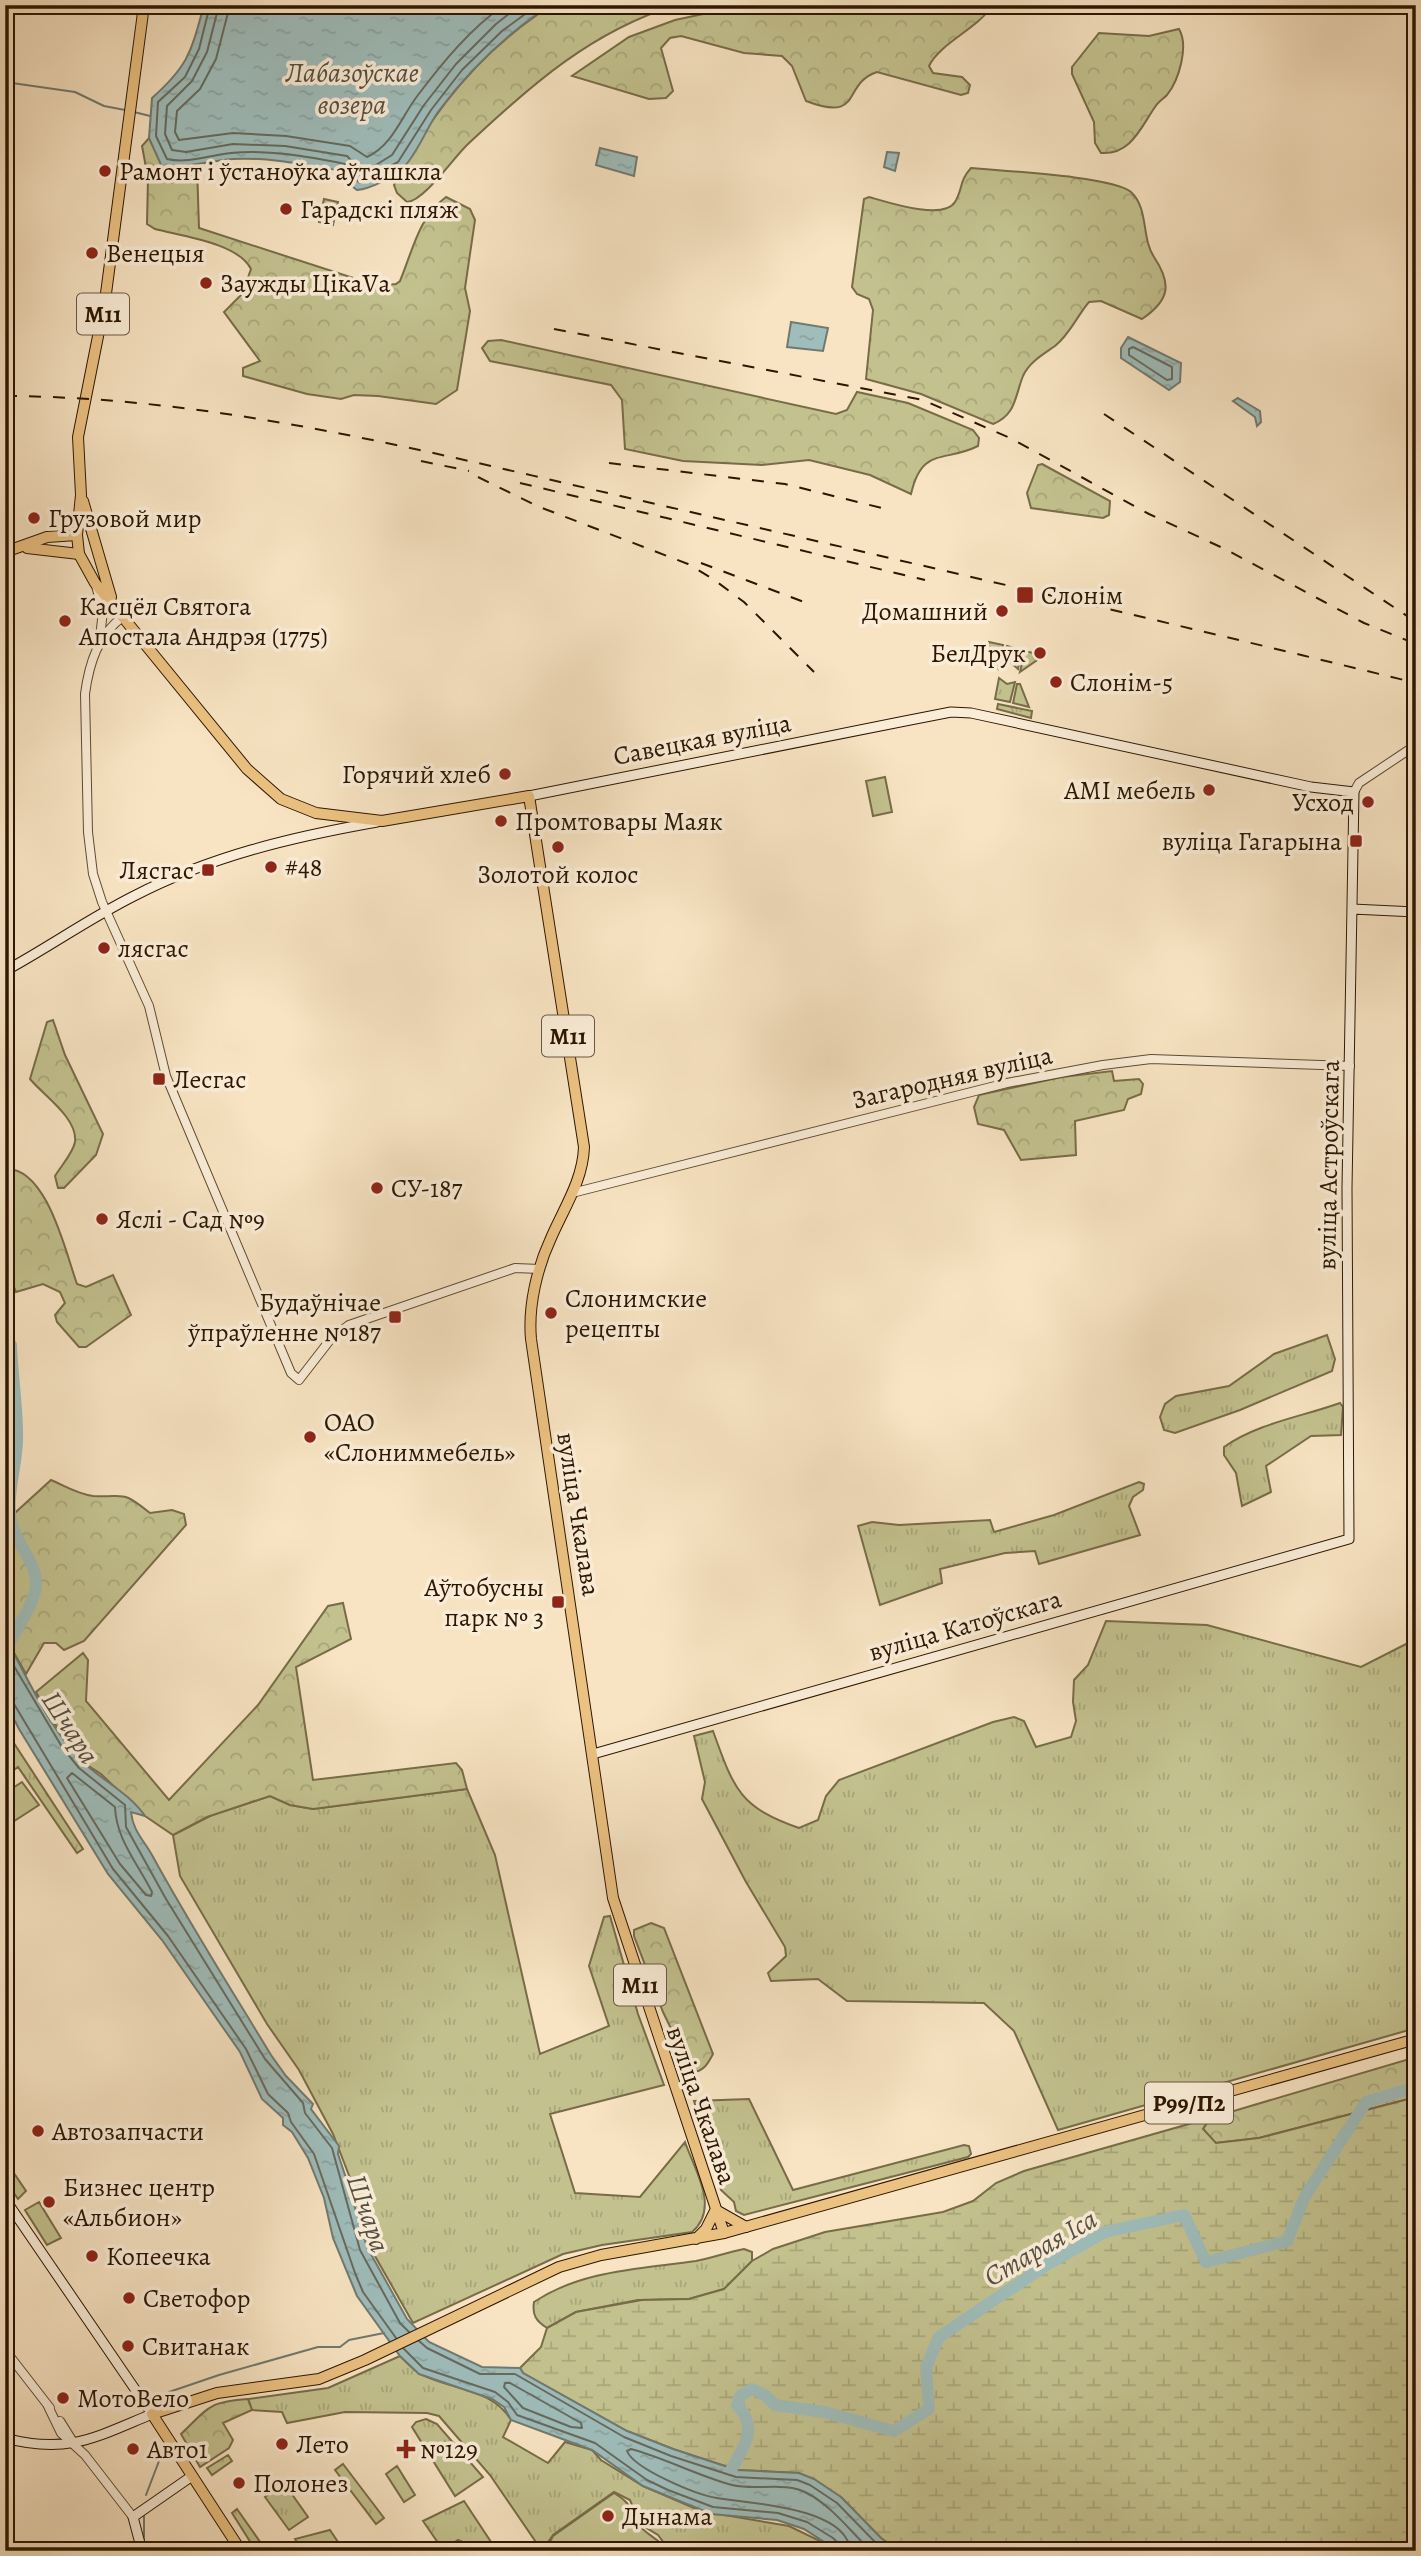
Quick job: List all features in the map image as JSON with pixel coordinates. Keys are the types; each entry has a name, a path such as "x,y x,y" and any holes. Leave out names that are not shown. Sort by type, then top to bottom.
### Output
{"main road":[{"name":"М11","path":"144,5 105,301 78,438 81,495 76,535 79,554 95,583 256,779 281,799 316,813 382,821"},
{"name":"М11","path":"81,495 112,601"},
{"path":"10,550 70,526 80,515"},
{"path":"47,537 93,534"},
{"path":"10,550 40,548 90,555 97,546"},
{"name":"Савецкая вуліца","path":"9,968 146,890 257,846 964,712 1311,787 1354,792"},
{"name":"вуліца Астроўскага","path":"1349,1539 1347,1188 1354,792"},
{"name":"вуліца Чкалава","path":"529,796 584,1147 581,1172 540,1269 533,1300 531,1339 616,1910 724,2233"},
{"path":"316,813 320,832"},
{"path":"1352,909 1416,912"},
{"name":"вуліца Катоўскага","path":"593,1754 1349,1539"},
{"name":"Р99/П2","path":"724,2233 1416,2039"},
{"path":"5,2199 152,2414 241,2551"},
{"path":"696,2239 706,2229 716,2209 746,2227"},
{"path":"5,2438 33,2445 75,2445 152,2414 217,2393 319,2379 365,2360 559,2267 724,2233"},
{"path":"142,2551 133,2517 192,2476"}],"street":[{"path":"95,583 104,620 99,645"},
{"path":"124,616 111,626 99,645 88,672 85,694 88,832 93,874 149,1006 166,1076 289,1369 299,1380 330,1340 349,1325 515,1268 540,1269"},
{"path":"1354,792 1359,783 1416,745"},
{"name":"Загародняя вуліца","path":"572,1193 1007,1083 1103,1065 1151,1059 1350,1066"},
{"path":"5,2350 75,2445 133,2517"}],"green space":[{"path":"536,5 676,5 617,29 564,62 515,101 468,144 422,194 407,202 397,193 394,185 422,136 473,70 493,50 537,15"},
{"path":"745,5 993,5 978,21 941,50 929,66 933,73 962,77 970,85 968,93 961,95 877,72 859,85 844,105 824,107 806,101 792,66 782,56 744,53 681,36 670,38 661,48 673,91 666,98 649,99 572,76 629,37 675,20"},
{"path":"1179,29 1183,53 1179,72 1171,89 1156,105 1128,145 1101,153 1095,143 1094,122 1072,74 1072,67 1099,33 1149,36"},
{"path":"149,138 163,167 197,166 199,228 378,286 400,281 423,225 446,197 470,209 475,220 465,288 470,311 457,390 436,404 378,396 354,395 341,399 307,394 243,376 243,368 260,361 224,312 242,294 251,269 244,260 222,247 155,229 147,224 148,178 142,146"},
{"path":"971,168 1080,178 1120,186 1131,192 1143,215 1147,241 1164,275 1165,283 1163,298 1142,319 1101,301 1089,302 1060,341 1029,367 1010,410 993,424 921,394 866,379 873,310 869,299 857,294 852,287 864,199 869,197 914,209 939,210 955,202"},
{"path":"324,199 338,202 333,225 319,222"},
{"path":"501,340 836,414 847,410 857,392 908,403 973,430 979,438 978,446 928,462 921,469 911,494 870,475 809,460 762,465 683,461 625,449 622,400 611,385 490,361 482,348 488,341"},
{"path":"1042,464 1110,501 1109,515 1103,518 1031,508 1027,493 1038,465"},
{"path":"989,642 1003,645 998,668 988,649"},
{"path":"1007,646 1022,650 1018,669 1010,662 1002,665"},
{"path":"1025,651 1041,655 1020,672"},
{"path":"999,678 1007,684 1015,682 1010,702 995,699"},
{"path":"1017,684 1020,684 1029,707 1013,703"},
{"path":"998,704 1032,711 1031,718 997,709"},
{"path":"885,777 892,812 873,816 866,781"},
{"path":"53,1020 65,1055 103,1134 96,1155 64,1188 58,1188 55,1176 72,1151 74,1133 66,1116 30,1079 47,1022"},
{"path":"1112,1071 1114,1081 1139,1079 1143,1084 1141,1094 1128,1099 1124,1110 1075,1121 1076,1155 1021,1160 1004,1130 978,1124 974,1107 979,1095 1062,1077"},
{"path":"5,1169 20,1172 32,1181 43,1196 53,1214 77,1284 86,1287 113,1275 131,1315 86,1347 79,1347 57,1322 55,1315 65,1303 60,1292 43,1284 16,1292 5,1266"},
{"path":"1327,1335 1335,1359 1332,1371 1240,1410 1175,1433 1164,1430 1160,1417 1165,1404 1176,1396 1229,1386 1274,1354"},
{"path":"1340,1403 1343,1407 1341,1435 1311,1436 1266,1466 1271,1492 1242,1506 1236,1473 1224,1455 1224,1447 1265,1426"},
{"path":"51,1480 87,1495 123,1496 150,1513 172,1510 184,1514 186,1525 84,1641 64,1650 56,1643 44,1643 26,1674 5,1637 5,1522"},
{"path":"1139,1482 1144,1484 1143,1490 1133,1497 1129,1506 1140,1535 1039,1564 1035,1551 1005,1553 940,1569 942,1583 880,1605 858,1526 872,1522 899,1525 990,1520 994,1532 1054,1515"},
{"path":"343,1603 351,1639 296,1667 313,1780 456,1763 462,1770 467,1789 313,1809 290,1805 270,1796 207,1817 173,1835 145,1816 101,1774 84,1763 51,1719 36,1692 83,1653 88,1660 86,1701 169,1800 258,1705 328,1606"},
{"path":"1106,1621 1207,1625 1361,1667 1416,1639 1416,2028 1058,2130 1014,2031 984,2003 847,2001 818,1979 771,1981 768,1973 786,1956 785,1947 746,1882 702,1799 705,1782 694,1736 713,1731 727,1768 741,1793 763,1812 799,1828 818,1820 826,1796 839,1780 993,1722 1014,1717 1024,1721 1036,1747 1071,1737 1076,1721 1074,1680 1088,1665"},
{"path":"6,1731 83,1849 77,1853 18,1767 7,1775"},
{"path":"22,1782 39,1805 5,1827 5,1793"},
{"path":"467,1789 495,1855 540,2054 609,2026 589,1966 604,1917 610,1916 638,2014 664,2085 550,2114 575,2193 640,2197 685,2142 703,2189 704,2212 692,2232 602,2245 563,2254 413,2323 367,2242 350,2178 333,2134 299,2070 267,2024 180,1876 173,1835 212,1815 270,1796 290,1805 313,1809"},
{"path":"651,1923 664,1928 713,2054 705,2066 696,2072 692,2072 663,2012 634,1936 634,1930"},
{"path":"1416,2057 1416,2097 1259,2138 1215,2143 1203,2129 1210,2118"},
{"path":"1416,2097 1416,2551 899,2551 881,2538 841,2497 799,2473 737,2470 673,2449 627,2431 523,2373 520,2368 541,2347 547,2328 576,2312 642,2300 689,2299 724,2289 752,2261 773,2249 825,2232 943,2212 973,2201 996,2183 1024,2171 1210,2118 1203,2129 1216,2143 1259,2138"},
{"path":"749,2099 793,2190 964,2145 969,2146 971,2154 968,2157 744,2215 736,2211 734,2202 721,2190 694,2101"},
{"path":"5,2160 26,2191 18,2199 5,2180"},
{"path":"39,2202 61,2238 47,2245 25,2210"},
{"path":"744,2249 752,2252 752,2261 724,2289 689,2299 638,2300 576,2312 547,2328 534,2314 534,2302 572,2283 612,2272 696,2261"},
{"path":"400,2356 421,2374 482,2396 503,2409 511,2420 503,2437 548,2463 565,2442 592,2450 601,2460 643,2486 701,2511 789,2526 820,2541 831,2551 670,2551 658,2535 640,2524 630,2500 614,2492 553,2535 542,2551 490,2475 439,2416 427,2413 345,2412 287,2423 282,2412 252,2410 248,2399 328,2388"},
{"path":"248,2399 252,2410 223,2423 233,2440 229,2448 200,2467 181,2434 217,2404"},
{"path":"426,2419 437,2424 483,2477 455,2496 412,2427 416,2422"},
{"path":"228,2455 232,2461 212,2475 207,2468"},
{"path":"343,2464 384,2518 376,2524 335,2470"},
{"path":"397,2466 415,2495 404,2502 386,2474"},
{"path":"284,2483 308,2517 289,2530 265,2497"},
{"name":"Дынама","path":"614,2493 628,2504 641,2527 669,2551 545,2551 553,2536"},
{"path":"464,2501 497,2551 483,2551 458,2540 443,2550 423,2521"},
{"path":"237,2509 263,2546 256,2551 232,2513"},
{"path":"330,2530 344,2551 303,2551 295,2539"}],"water":[{"name":"Лабазоўскае возера","path":"204,5 536,5 537,14 496,47 460,85 438,112 404,167 382,182 357,190 345,181 343,171 275,160 233,159 162,167 149,138 152,98 174,76 187,57"},
{"path":"600,148 637,157 634,176 596,165"},
{"path":"887,152 899,153 895,171 884,167"},
{"path":"791,322 828,328 823,351 787,347"},
{"path":"1128,337 1181,363 1180,382 1169,390 1121,358 1121,348"},
{"path":"1238,398 1260,411 1261,422 1257,426 1255,417 1233,401"},
{"path":"5,1637 49,1719 71,1749 91,1769 124,1794 145,1816 131,1812 139,1835 271,2055 286,2076 313,2104 311,2109 339,2146 338,2154 347,2181 354,2183 350,2191 367,2247 407,2319 429,2342 482,2367 520,2368 523,2373 627,2431 673,2449 737,2470 799,2473 814,2479 841,2497 881,2538 899,2551 838,2551 804,2529 777,2520 711,2514 643,2486 592,2450 511,2420 504,2407 492,2399 419,2374 400,2356 357,2296 333,2238 324,2198 308,2158 292,2132 283,2125 283,2118 262,2099 240,2052 162,1940 108,1874 19,1729 5,1702"}],"waterway":[{"path":"5,82 75,92 104,106 125,110"},
{"path":"134,112 150,116"},
{"path":"5,1336 11,1345 17,1430 10,1496 11,1518 16,1535 33,1569 36,1583 33,1599 5,1651"},
{"name":"Старая Іса","path":"732,2468 745,2444 748,2428 747,2421 737,2405 741,2395 752,2389 766,2396 775,2405 824,2412 894,2431 929,2409 926,2367 939,2337 1048,2264 1105,2232 1184,2215 1206,2262 1287,2241 1305,2196 1366,2102 1416,2087"},
{"path":"162,2400 169,2392 219,2375 318,2347 340,2347 349,2340 384,2333"},
{"path":"146,2495 164,2448"},
{"path":"144,2515 144,2543"}],"railway":[{"path":"554,329 923,400 1010,438 1149,514 1225,549 1364,623 1416,644"},
{"path":"5,396 168,406 329,431 839,546 1416,683"},
{"path":"1104,414 1416,622"},
{"path":"421,461 469,471"},
{"path":"609,463 785,484 890,510"},
{"path":"478,477 537,506 688,564 744,602 814,672"},
{"path":"520,483 925,580"},
{"path":"701,563 804,602"}],"place":[{"name":"Рамонт і ўстаноўка аўташкла","path":"105,171"},
{"name":"Гарадскі пляж","path":"286,209"},
{"name":"Венецыя","path":"92,253"},
{"name":"Заужды ЦікаVа","path":"206,283"},
{"name":"Грузовой мир","path":"34,518"},
{"name":"Слонім","path":"1025,595"},
{"name":"Домашний","path":"1002,611"},
{"name":"Касцёл Святога Апостала Андрэя (1775)","path":"65,621"},
{"name":"БелДрук","path":"1040,653"},
{"name":"Слонім-5","path":"1056,682"},
{"name":"Горячий хлеб","path":"505,774"},
{"name":"AMI мебель","path":"1209,790"},
{"name":"Усход","path":"1368,802"},
{"name":"Промтовары Маяк","path":"501,821"},
{"name":"вуліца Гагарына","path":"1356,841"},
{"name":"Золотой колос","path":"558,847"},
{"name":"#48","path":"271,867"},
{"name":"Лясгас","path":"208,870"},
{"name":"лясгас","path":"104,948"},
{"name":"Лесгас","path":"159,1079"},
{"name":"СУ-187","path":"377,1188"},
{"name":"Яслі - Сад №9","path":"102,1219"},
{"name":"Слонимские рецепты","path":"551,1313"},
{"name":"Будаўнічае ўпраўленне №187","path":"395,1317"},
{"name":"ОАО «Слониммебель»","path":"310,1437"},
{"name":"Аўтобусны парк № 3","path":"558,1602"},
{"name":"Автозапчасти","path":"38,2131"},
{"name":"Бизнес центр «Альбион»","path":"49,2202"},
{"name":"Копеечка","path":"92,2256"},
{"name":"Светофор","path":"129,2298"},
{"name":"Свитанак","path":"128,2346"},
{"name":"МотоВело","path":"63,2398"},
{"name":"Лето","path":"282,2444"},
{"name":"Авто1","path":"133,2449"},
{"name":"№129","path":"406,2449"},
{"name":"Полонез","path":"239,2483"},
{"name":"Дынама","path":"608,2516"}],"water label":[{"name":"Шчара","path":"71,1727"},
{"name":"Шчара","path":"369,2213"}]}
